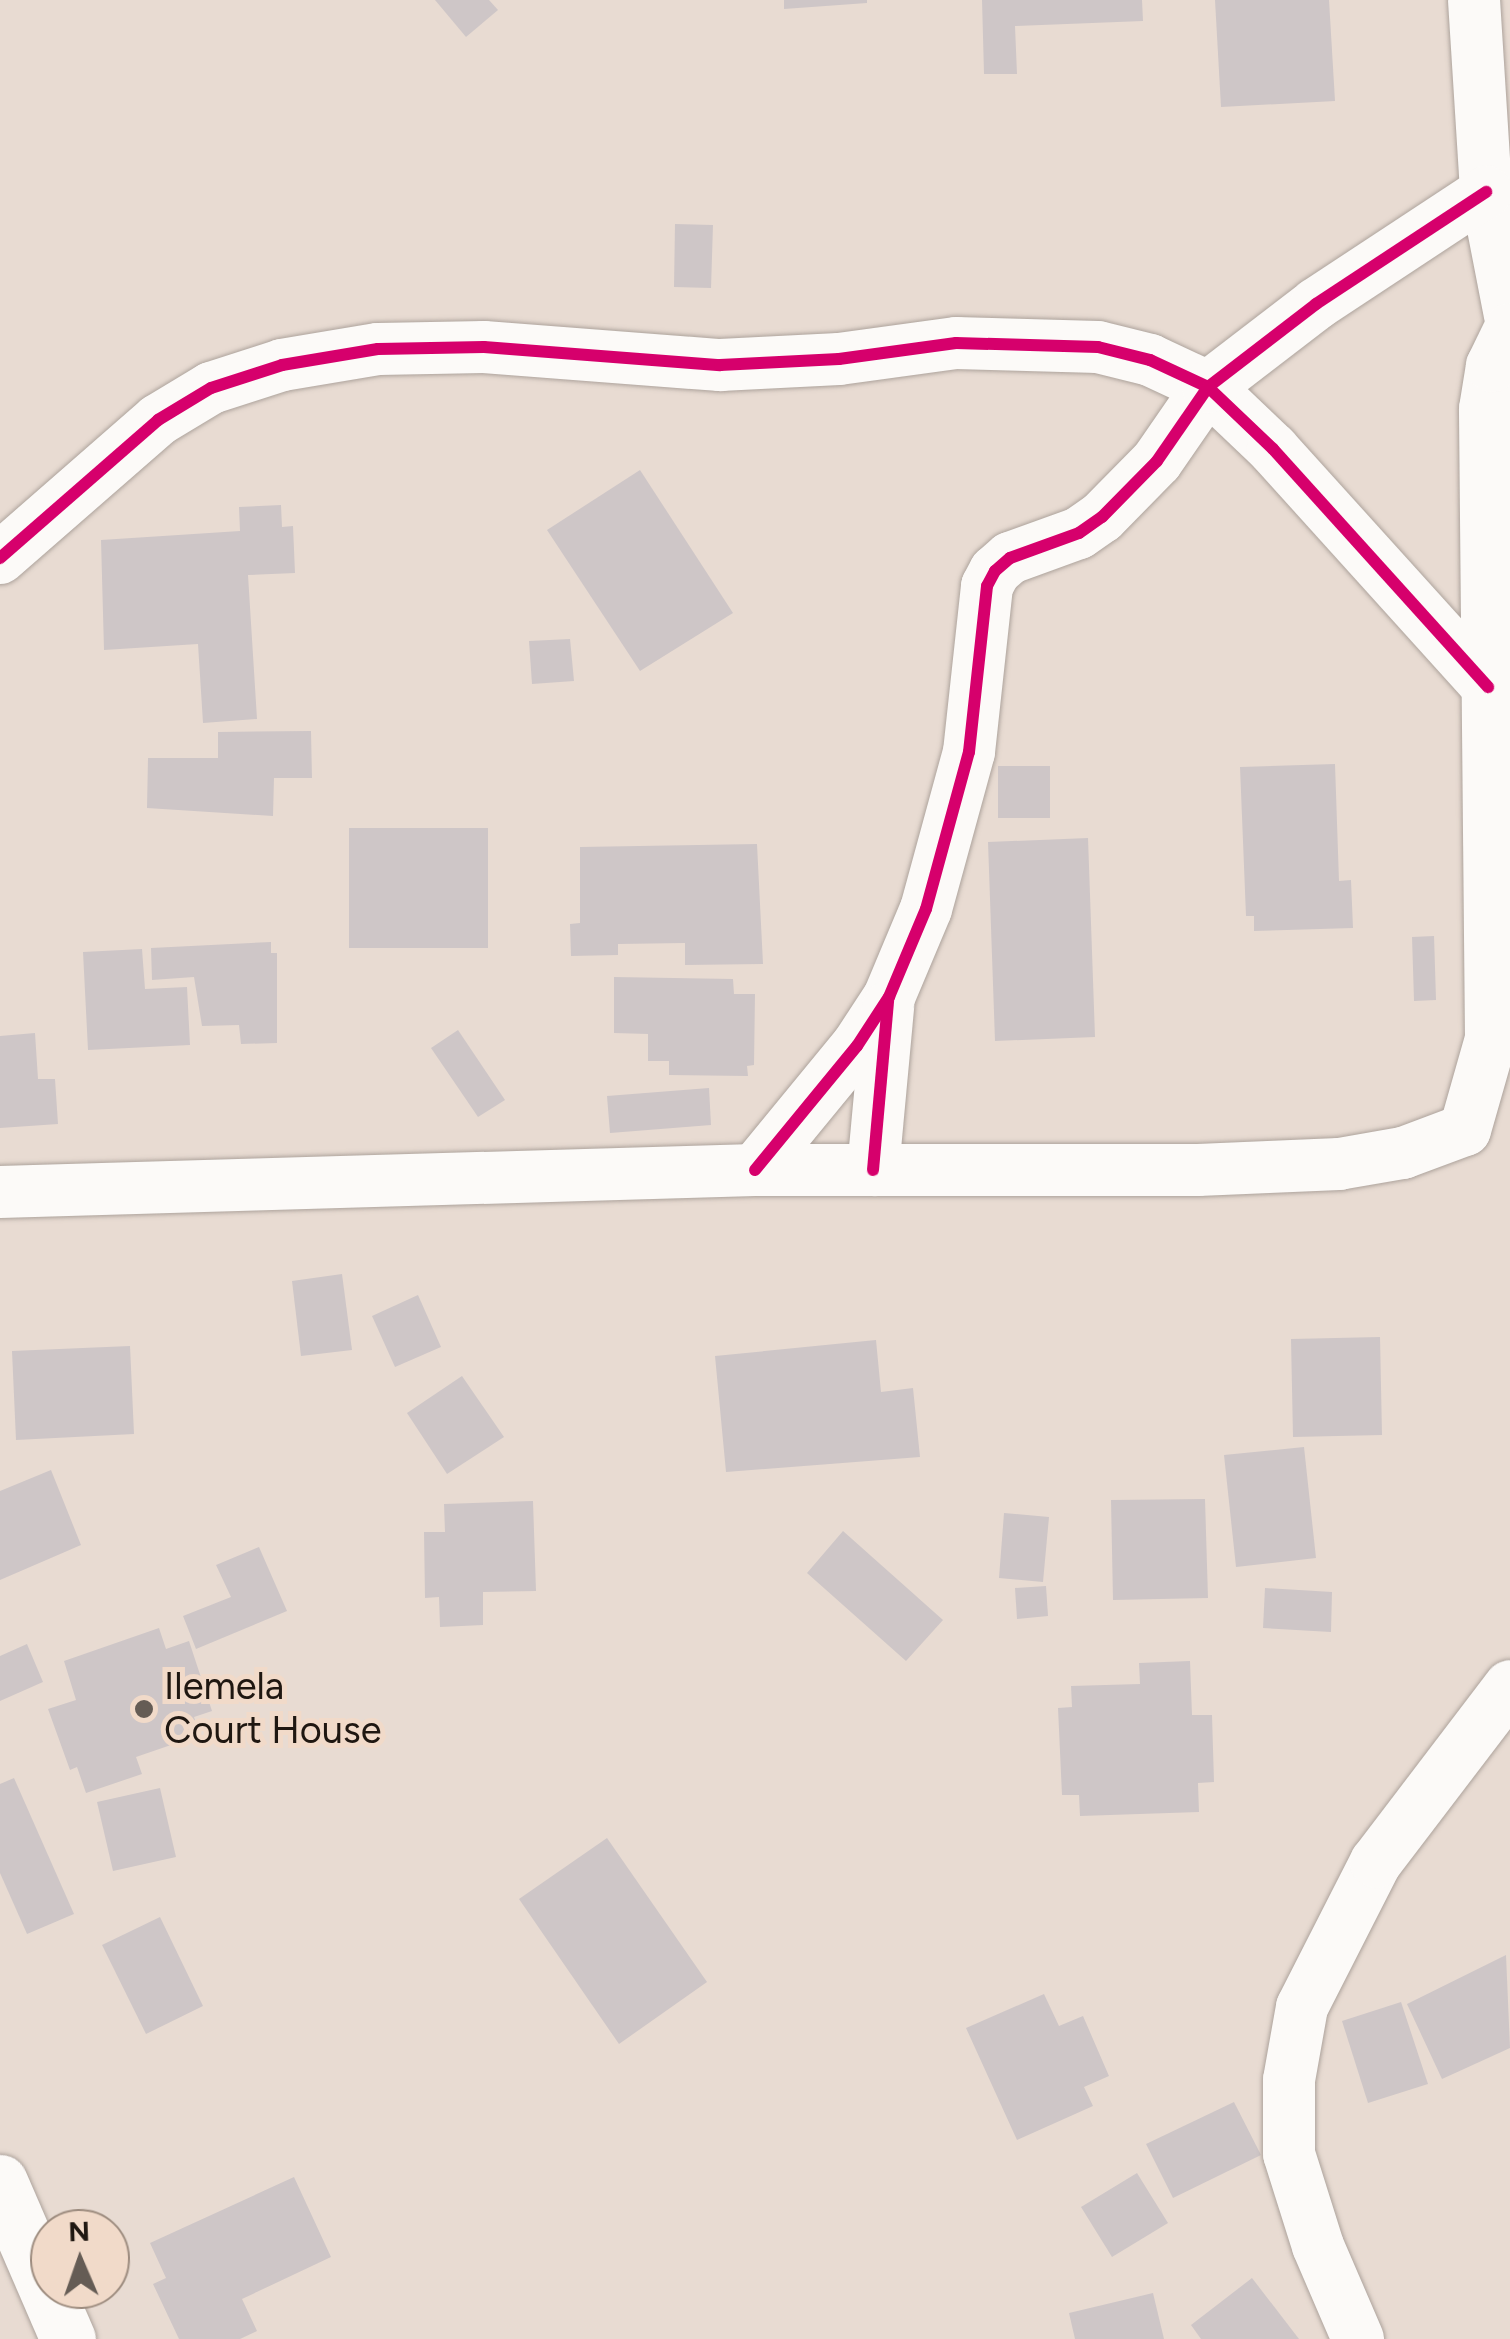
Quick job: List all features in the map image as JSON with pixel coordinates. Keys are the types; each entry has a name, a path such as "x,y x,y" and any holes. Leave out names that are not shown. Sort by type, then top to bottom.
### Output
{"street":[{"path":"1474,0 1486,192 1510,315"},
{"path":"755,1170 828,1088 889,997 956,816 970,752 987,586 1010,558 1080,533 1102,517 1157,461 1208,386 1316,304 1486,192"},
{"path":"0,1192 755,1170 1338,1164 1403,1153 1488,1130 1491,1039 1484,409 1492,366 1510,329"},
{"path":"0,558 158,420 211,388 282,364 378,349 484,348 720,365 1026,342 1098,347 1208,386 1273,449 1488,687"},
{"path":"872,1170 889,997"},
{"path":"1358,2339 1318,2246 1289,2154 1290,2080 1302,2007 1376,1862 1510,1686"},
{"path":"0,2182 68,2339"}],"building":[{"path":"435,0 489,0 498,10 466,37"},
{"path":"784,0 867,0 867,3 784,9"},
{"path":"982,0 1142,0 1143,21 1015,26 1017,74 984,74"},
{"path":"1215,0 1329,0 1335,101 1221,107"},
{"path":"675,224 713,225 711,288 674,287"},
{"path":"640,470 733,613 640,671 547,530"},
{"path":"281,505 282,527 293,526 295,573 248,575 257,719 203,723 198,644 104,650 101,540 240,531 239,507"},
{"path":"570,639 574,681 532,684 529,641"},
{"path":"311,731 312,778 274,778 273,816 147,808 148,758 218,758 218,732"},
{"path":"1335,764 1339,881 1351,880 1353,928 1254,931 1254,916 1246,916 1240,767"},
{"path":"998,766 1050,766 1050,818 998,818"},
{"path":"349,828 488,828 488,948 349,948"},
{"path":"1088,838 1095,1037 995,1041 988,842"},
{"path":"757,844 763,964 685,965 685,943 618,944 618,955 571,956 570,924 580,923 580,847"},
{"path":"1434,936 1436,1000 1414,1001 1412,937"},
{"path":"271,942 271,953 277,953 277,1043 241,1044 239,1025 202,1026 194,977 152,980 151,948"},
{"path":"142,949 145,989 187,987 190,1045 88,1050 83,952"},
{"path":"614,977 733,979 734,994 755,994 754,1065 747,1066 748,1076 669,1075 669,1061 648,1061 648,1034 614,1033"},
{"path":"458,1030 505,1100 478,1117 431,1048"},
{"path":"35,1033 38,1079 55,1079 58,1124 0,1128 0,1036"},
{"path":"709,1088 711,1125 610,1133 607,1096"},
{"path":"342,1274 352,1350 301,1356 292,1281"},
{"path":"418,1295 441,1347 395,1367 372,1316"},
{"path":"1380,1337 1382,1435 1293,1437 1291,1339"},
{"path":"876,1340 881,1392 913,1388 920,1457 726,1472 715,1356"},
{"path":"130,1346 134,1434 16,1440 12,1351"},
{"path":"462,1376 504,1437 447,1474 407,1413"},
{"path":"1304,1447 1316,1558 1236,1567 1224,1455"},
{"path":"51,1470 81,1545 0,1580 0,1491"},
{"path":"1205,1499 1208,1598 1113,1600 1111,1500"},
{"path":"533,1501 536,1591 483,1592 483,1625 440,1627 439,1597 425,1598 424,1532 445,1532 444,1504"},
{"path":"1004,1513 1049,1517 1043,1582 999,1578"},
{"path":"843,1531 943,1620 906,1661 807,1573"},
{"path":"259,1547 287,1611 196,1649 183,1616 231,1597 216,1565"},
{"path":"1046,1586 1048,1616 1017,1619 1015,1588"},
{"path":"1265,1588 1332,1592 1331,1632 1263,1628"},
{"path":"159,1628 166,1649 189,1641 212,1711 194,1717 200,1735 136,1757 142,1774 86,1793 77,1767 70,1770 48,1709 76,1700 64,1661"},
{"path":"27,1644 43,1682 0,1701 0,1656"},
{"path":"1190,1661 1192,1715 1212,1715 1214,1782 1198,1783 1199,1812 1080,1816 1079,1795 1062,1795 1058,1708 1072,1707 1071,1686 1140,1684 1139,1663"},
{"path":"14,1778 74,1914 27,1934 0,1873 0,1784"},
{"path":"160,1788 176,1857 113,1871 97,1802"},
{"path":"607,1838 707,1982 619,2044 519,1899"},
{"path":"160,1917 203,2006 146,2034 102,1945"},
{"path":"1506,1955 1510,2048 1442,2079 1407,2004"},
{"path":"1044,1994 1059,2026 1083,2016 1109,2076 1084,2087 1093,2106 1017,2140 966,2028"},
{"path":"1401,2002 1428,2084 1368,2103 1342,2021"},
{"path":"1234,2102 1261,2155 1173,2198 1146,2144"},
{"path":"1137,2173 1168,2223 1112,2257 1081,2207"},
{"path":"294,2177 331,2257 242,2299 257,2331 240,2339 179,2339 153,2284 166,2278 150,2243"},
{"path":"1252,2278 1299,2339 1201,2339 1191,2325"},
{"path":"1153,2293 1164,2339 1075,2339 1069,2313"}],"cycle path":[{"path":"755,1170 857,1046 889,997 926,909 969,752 987,586 995,571 1010,558 1079,533 1102,517 1157,461 1208,387 1316,304 1486,192"},
{"path":"0,558 158,420 211,388 282,365 378,349 484,347 720,365 839,359 956,343 1098,347 1150,360 1208,387 1273,449 1488,687"},
{"path":"873,1170 888,1001"}],"place":[{"name":"Ilemela Court House","path":"144,1709"}]}
